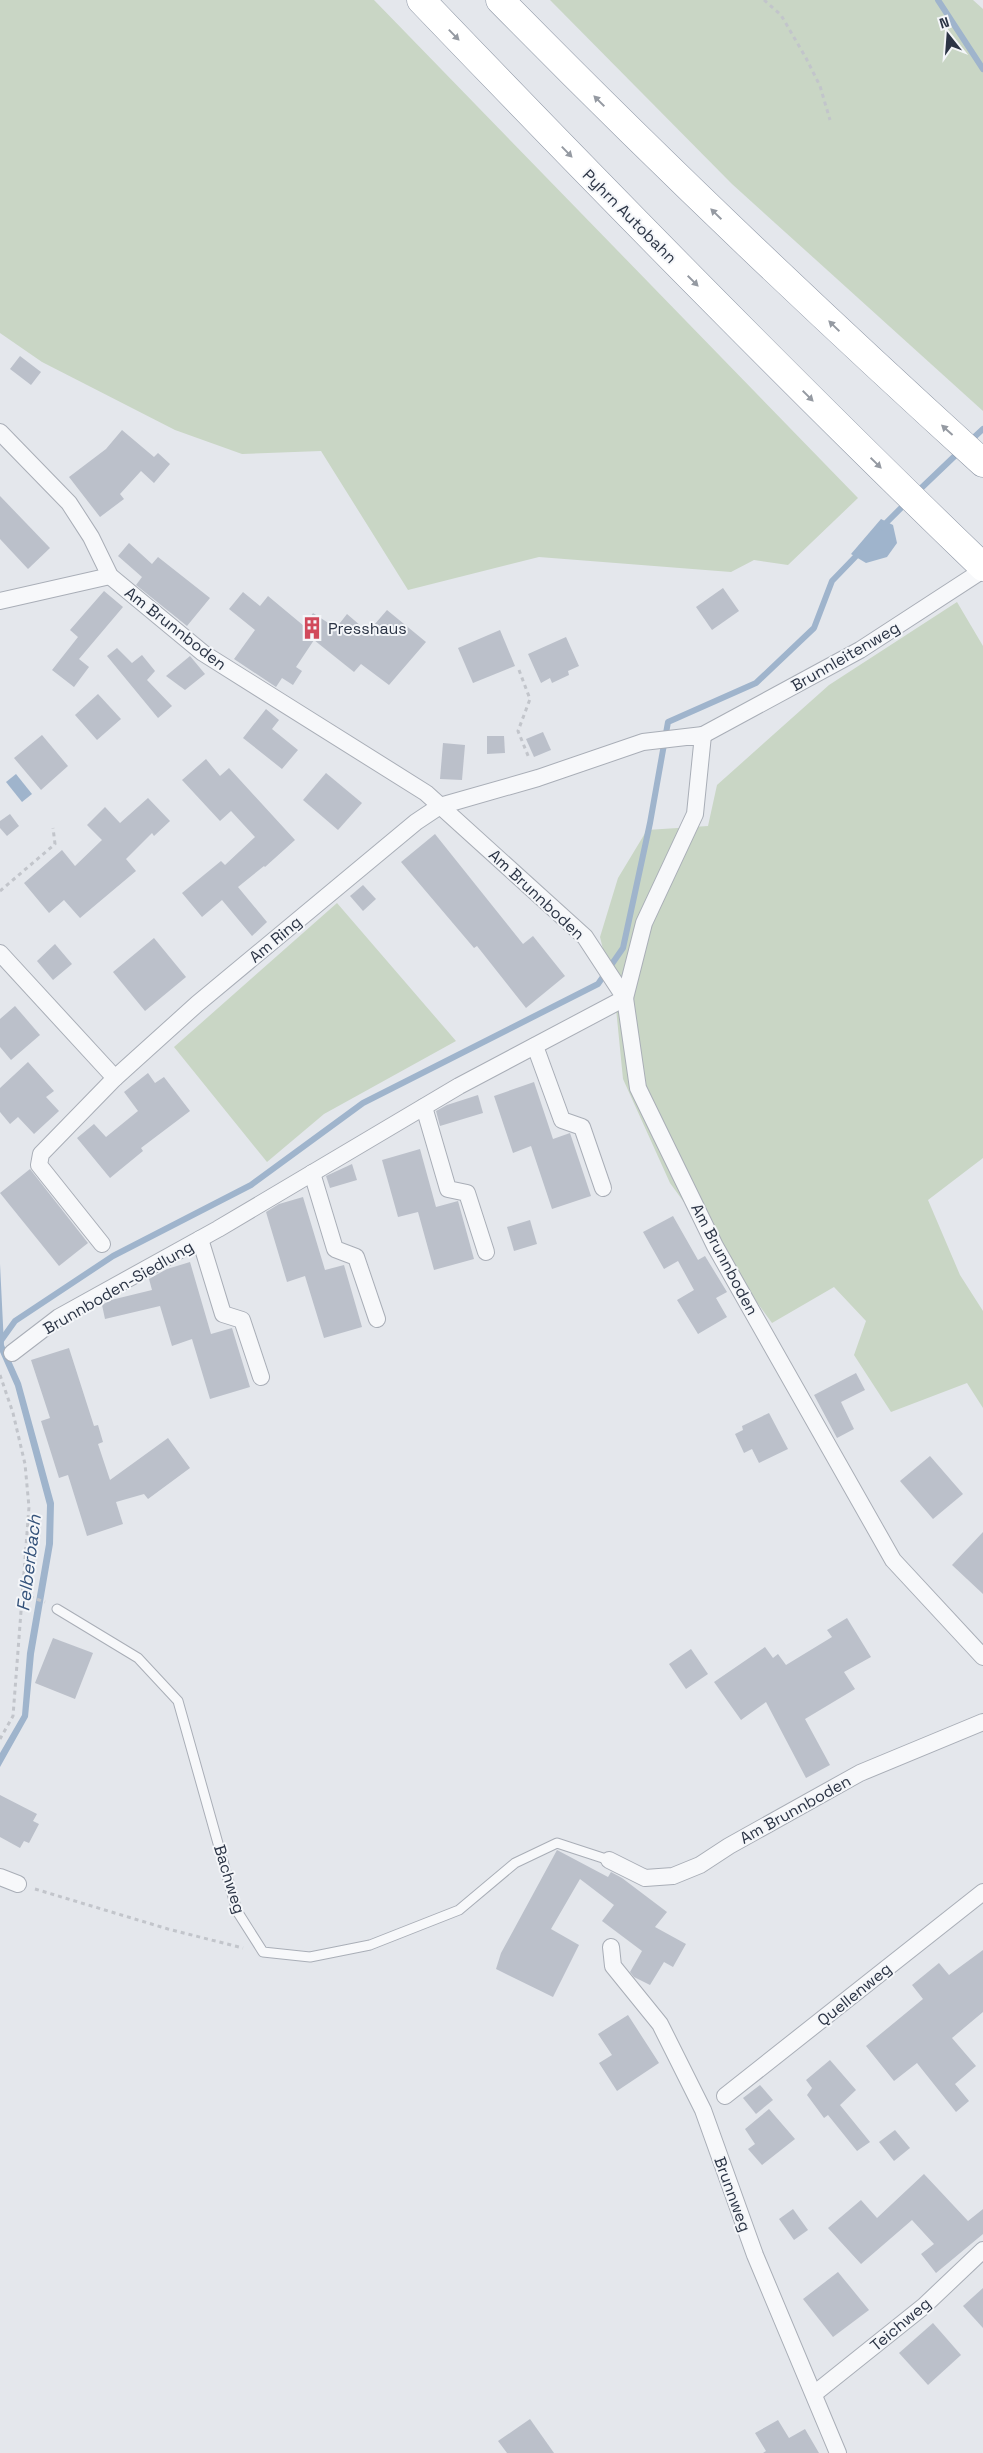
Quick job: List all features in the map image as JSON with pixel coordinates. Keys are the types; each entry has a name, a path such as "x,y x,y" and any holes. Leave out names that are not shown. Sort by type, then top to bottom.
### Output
{"highway":[{"name":"Pyhrn Autobahn","path":"421,0 591,177 840,430 983,568"},
{"path":"500,0 626,129 869,360 983,463"}],"street":[{"name":"Am Brunnboden","path":"0,432 68,504 91,537 110,576 203,653 426,793 585,937 625,998 638,1088 715,1246 893,1560 983,1657"},
{"name":"Brunnleitenweg","path":"440,806 538,778 651,741 703,735 860,650 983,568"},
{"path":"0,601 110,576"},
{"path":"625,998 644,923 695,814 703,735"},
{"name":"Am Ring","path":"102,1244 39,1165 41,1154 115,1078 204,998 416,822 440,806"},
{"path":"0,953 115,1078"},
{"name":"Brunnboden-Siedlung","path":"12,1353 58,1317 200,1239 424,1107 625,998"},
{"path":"535,1046 562,1120 582,1127 603,1188"},
{"path":"424,1107 448,1189 467,1193 486,1252"},
{"path":"312,1173 335,1248 356,1257 376,1319"},
{"name":"Brunnboden-Siedlung","path":"200,1239 223,1314 242,1320 261,1377"},
{"name":"Am Brunnboden","path":"609,1860 645,1878 673,1876 700,1865 729,1846 860,1773 983,1722"},
{"path":"0,1877 18,1884"},
{"name":"Quellenweg","path":"724,2096 983,1892"},
{"name":"Brunnweg","path":"611,1947 613,1966 660,2024 703,2110 754,2255 838,2453"},
{"name":"Teichweg","path":"814,2394 924,2306 983,2250"}],"lane":[{"name":"Bachweg","path":"57,1609 138,1658 178,1701 237,1911 264,1952"},
{"path":"264,1952 310,1957 370,1945 459,1910 515,1863 558,1843 609,1860"}],"path":[{"path":"764,0 781,15 806,58 820,86 830,120"},
{"path":"519,670 530,699 518,732 529,758"},
{"path":"0,890 55,844 53,828"},
{"path":"0,1375 13,1413 25,1464 28,1507 13,1716 0,1739"},
{"path":"22,1594 48,1603"},
{"path":"18,1884 168,1929 264,1952"}],"green space":[{"path":"0,0 374,0 858,498 788,565 754,560 731,572 539,557 408,590 321,451 242,454 175,430 42,362 0,333"},
{"path":"550,0 973,0 983,9 983,411 732,184"},
{"path":"957,602 983,646 983,1158 928,1200 960,1275 983,1311 983,1408 967,1383 891,1412 854,1355 866,1321 834,1287 772,1323 670,1183 623,1079 615,998 600,937 618,878 647,830 708,826 717,785 829,685"},
{"path":"337,903 456,1041 324,1114 267,1162 174,1047"}],"water":[{"path":"881,519 893,525 897,543 887,557 866,563 851,554"},
{"path":"16,774 32,794 22,802 6,782"},
{"path":"0,1264 4,1345 21,1383 54,1503 53,1544 34,1654 28,1717 0,1767 0,1753 22,1715 27,1653 46,1544 47,1505 15,1386 0,1352"}],"building":[{"path":"20,356 41,372 31,385 10,369"},
{"path":"122,430 154,457 158,453 170,464 154,483 141,471 120,494 124,499 100,517 69,477 106,449"},
{"path":"0,496 50,548 28,569 0,539"},
{"path":"129,543 152,564 158,557 210,598 187,626 136,585 142,577 118,556"},
{"path":"723,588 739,611 712,630 696,607"},
{"path":"104,591 123,607 79,659 89,667 74,687 52,670 78,637 70,630"},
{"path":"243,592 260,606 268,596 304,626 313,613 336,628 347,614 368,632 387,610 426,642 389,685 361,664 354,672 314,640 296,667 302,671 293,685 282,678 276,687 234,659 255,630 229,609"},
{"path":"500,630 515,666 473,683 458,648"},
{"path":"566,637 579,666 568,671 569,675 552,683 550,678 541,683 528,654"},
{"path":"117,648 132,663 142,655 155,671 147,680 172,706 158,718 107,656"},
{"path":"190,656 205,674 185,690 166,676"},
{"path":"98,694 121,719 97,740 75,715"},
{"path":"266,709 279,720 272,729 298,750 282,769 243,738"},
{"path":"543,732 551,750 534,757 526,739"},
{"path":"42,735 68,766 41,790 14,758"},
{"path":"487,736 504,736 505,753 487,754"},
{"path":"443,743 465,745 462,780 440,779"},
{"path":"206,759 220,776 229,768 295,840 265,867 238,887 267,922 252,936 222,900 202,917 182,893 221,861 225,865 255,837 231,811 220,821 182,780"},
{"path":"326,773 362,803 338,830 303,800"},
{"path":"148,798 170,821 154,836 152,833 126,859 136,871 80,918 64,900 49,913 24,883 62,850 75,866 102,840 87,825 105,807 120,823"},
{"path":"10,814 19,826 7,836 0,828 0,821"},
{"path":"435,834 523,944 533,936 565,976 526,1008 477,946 474,948 401,862"},
{"path":"363,885 376,899 363,911 350,896"},
{"path":"154,938 186,977 145,1011 113,972"},
{"path":"55,944 72,964 53,980 37,961"},
{"path":"15,1006 40,1035 11,1060 0,1047 0,1019"},
{"path":"28,1062 54,1091 46,1097 59,1111 34,1134 18,1117 10,1124 0,1112 0,1088"},
{"path":"148,1073 155,1083 164,1077 190,1111 141,1148 143,1151 110,1178 77,1138 94,1124 106,1137 138,1111 124,1092"},
{"path":"534,1082 553,1139 570,1133 591,1196 552,1209 531,1146 513,1153 494,1096"},
{"path":"478,1095 483,1113 440,1126 436,1111 447,1105"},
{"path":"420,1149 436,1207 458,1201 474,1259 434,1270 418,1212 398,1217 382,1160"},
{"path":"352,1164 357,1180 330,1188 326,1176"},
{"path":"30,1169 88,1243 59,1266 0,1193"},
{"path":"303,1197 325,1270 344,1265 362,1327 324,1338 305,1276 287,1282 266,1212 279,1204"},
{"path":"673,1216 698,1260 705,1256 727,1292 716,1298 727,1317 698,1334 677,1300 694,1290 678,1261 664,1269 643,1232"},
{"path":"530,1220 537,1244 514,1251 507,1227"},
{"path":"190,1262 211,1334 232,1328 250,1387 210,1399 192,1339 172,1346 160,1306 105,1319 102,1305 111,1300 152,1290 149,1279 167,1269"},
{"path":"69,1348 94,1426 98,1425 103,1442 98,1444 110,1480 168,1438 190,1468 148,1499 144,1494 116,1502 123,1524 87,1536 68,1475 59,1478 41,1421 50,1418 31,1360"},
{"path":"856,1373 865,1390 841,1402 854,1429 837,1438 814,1395"},
{"path":"769,1413 788,1449 759,1463 752,1449 744,1453 735,1434 743,1430 742,1426"},
{"path":"930,1456 963,1494 933,1519 900,1481"},
{"path":"983,1532 983,1594 952,1565"},
{"path":"847,1618 871,1657 844,1672 855,1689 805,1719 830,1765 806,1778 766,1702 741,1720 714,1682 765,1647 773,1658 778,1654 786,1665 832,1637 827,1630"},
{"path":"53,1638 93,1653 75,1699 35,1683"},
{"path":"691,1649 708,1674 686,1689 669,1664"},
{"path":"0,1795 37,1814 33,1821 39,1824 29,1843 24,1841 20,1848 0,1837"},
{"path":"557,1850 608,1877 611,1872 622,1878 667,1912 655,1927 686,1944 673,1967 664,1962 650,1985 634,1977 630,1972 642,1951 602,1921 614,1905 580,1879 551,1929 579,1945 553,1997 496,1969 501,1953"},
{"path":"983,1950 983,2012 952,2038 976,2066 955,2084 969,2101 956,2112 917,2063 894,2081 866,2046 923,1999 912,1985 939,1963 949,1975"},
{"path":"628,2015 659,2063 617,2091 599,2063 612,2055 598,2034"},
{"path":"830,2060 856,2090 840,2105 870,2142 857,2151 828,2115 824,2118 807,2095 812,2088 806,2080"},
{"path":"760,2085 773,2100 756,2114 743,2098"},
{"path":"769,2109 795,2139 762,2165 748,2149 755,2144 745,2129"},
{"path":"895,2130 910,2148 894,2161 879,2142"},
{"path":"924,2174 968,2221 983,2209 983,2234 936,2273 921,2254 934,2244 912,2220 861,2264 828,2228 861,2200 877,2218"},
{"path":"793,2209 808,2230 794,2240 779,2219"},
{"path":"838,2272 869,2310 833,2337 803,2299"},
{"path":"983,2288 983,2328 963,2306"},
{"path":"933,2323 961,2355 928,2385 899,2353"},
{"path":"530,2419 554,2453 507,2453 498,2441"},
{"path":"778,2420 789,2438 805,2429 819,2453 763,2453 766,2451 755,2433"}],"waterway":[{"path":"938,0 983,69"},
{"path":"969,442 983,429"},
{"path":"915,494 960,451"},
{"path":"882,527 906,503"},
{"path":"0,1342 15,1321 113,1256 251,1185 363,1103 598,984 623,948 650,823 668,722 756,683 814,628 832,581 860,552"}],"place":[{"name":"Presshaus","path":"312,628"}],"water label":[{"name":"Felberbach","path":"29,1563"}]}
